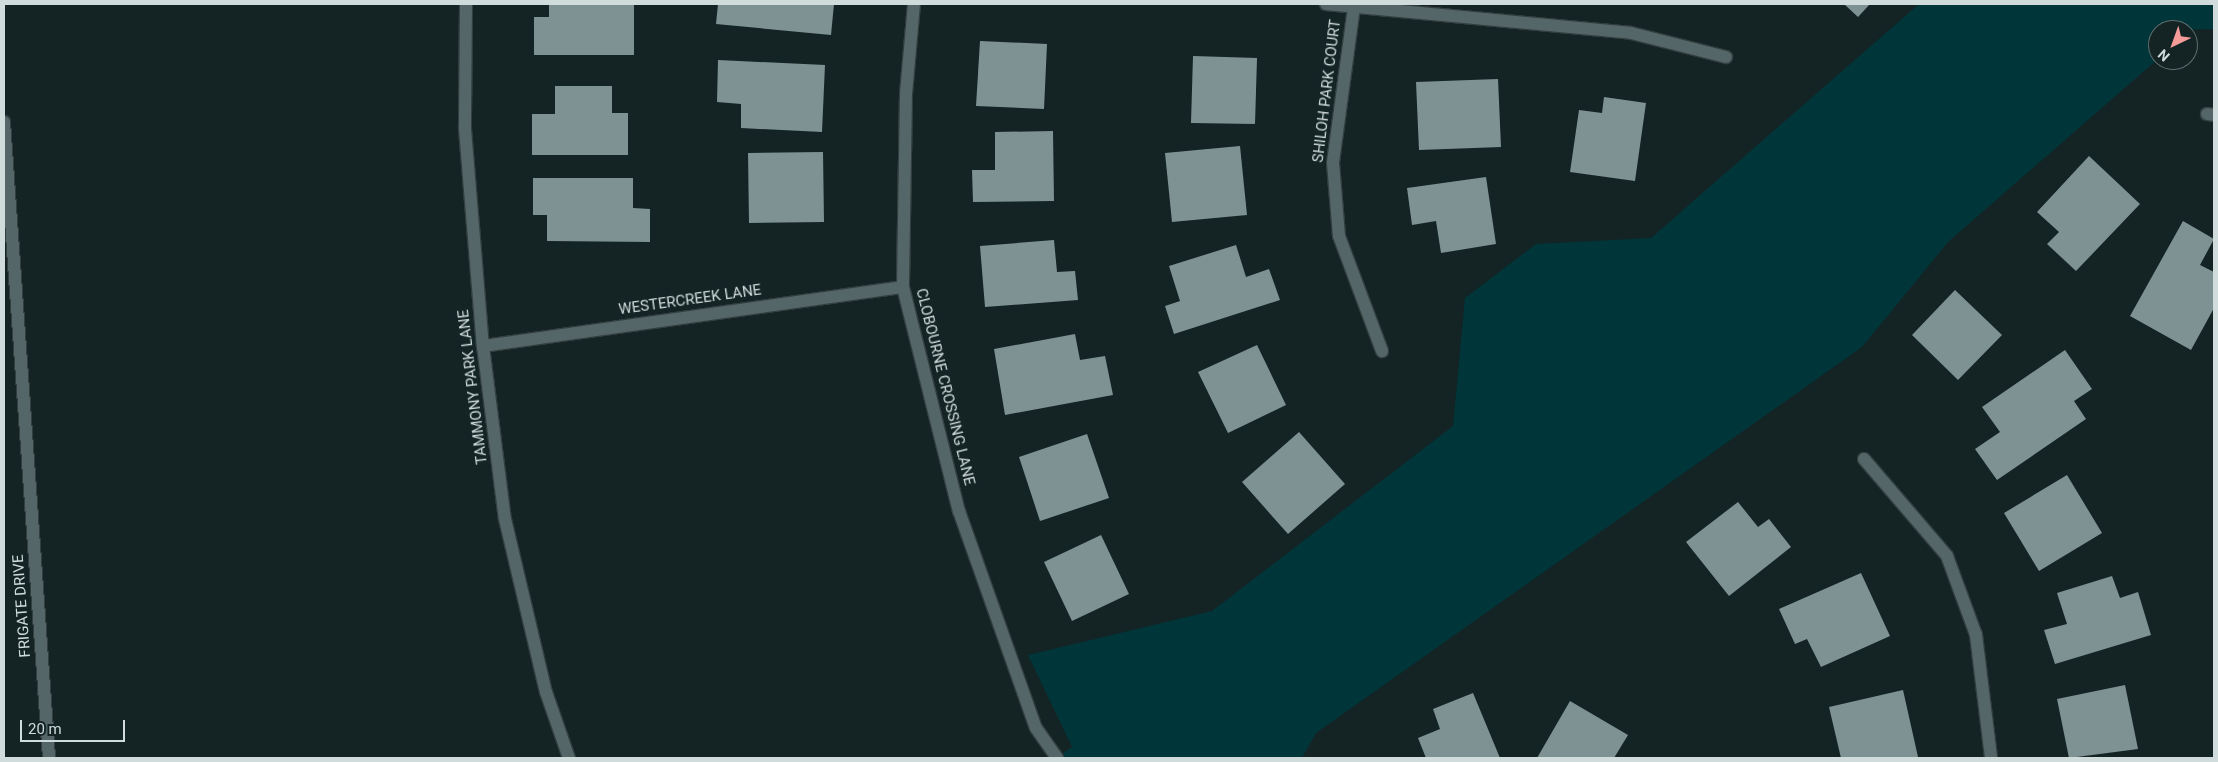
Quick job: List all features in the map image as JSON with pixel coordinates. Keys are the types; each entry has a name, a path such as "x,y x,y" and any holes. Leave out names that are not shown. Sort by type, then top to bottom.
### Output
{"street":[{"name":"TAMMONY PARK LANE","path":"466,4 465,129 482,346 505,519 546,692 570,758"},
{"name":"CLOBOURNE CROSSING LANE","path":"914,4 906,93 902,287 959,511 1036,728 1057,758"},
{"path":"1326,4 1631,33 1726,57"},
{"name":"SHILOH PARK COURT","path":"1354,7 1333,163 1339,236 1382,351"},
{"name":"FRIGATE DRIVE","path":"4,122 48,758"},
{"name":"WESTERCREEK LANE","path":"482,346 902,287"},
{"path":"1864,459 1948,556 1976,635 1991,758"}],"shaded area":[{"path":"1919,4 2214,4 2214,29 2198,29 2198,20 2148,20 2148,68 1948,242 1862,347 1316,733 1302,758 1056,758 1072,747 1028,655 1212,611 1453,426 1465,298 1536,244 1651,238"}],"building":[{"path":"549,4 634,4 634,55 534,55 534,17 549,17"},
{"path":"718,4 834,4 831,35 716,24"},
{"path":"1844,4 1870,4 1858,17"},
{"path":"980,41 1047,44 1044,109 976,106"},
{"path":"1193,56 1257,58 1255,124 1191,123"},
{"path":"718,60 825,65 822,132 741,128 741,104 717,102"},
{"path":"1498,79 1501,147 1419,150 1416,82"},
{"path":"555,86 612,86 612,113 628,113 628,155 532,155 532,114 555,114"},
{"path":"1604,97 1646,103 1635,181 1570,172 1579,110 1602,113"},
{"path":"1053,131 1054,201 973,202 972,170 995,170 995,132"},
{"path":"1240,146 1247,215 1172,222 1165,153"},
{"path":"823,152 824,222 749,223 748,153"},
{"path":"2089,156 2140,204 2076,271 2047,244 2059,232 2037,212"},
{"path":"1486,177 1496,244 1441,253 1436,221 1412,225 1407,188"},
{"path":"533,178 633,178 633,208 650,209 650,242 547,241 547,215 533,215"},
{"path":"2183,221 2214,239 2200,265 2214,272 2214,308 2191,350 2130,316"},
{"path":"1054,240 1057,272 1075,271 1078,300 985,307 980,246"},
{"path":"1236,245 1246,277 1269,269 1280,300 1174,334 1165,306 1180,301 1169,266"},
{"path":"1955,290 2002,335 1958,380 1912,335"},
{"path":"1075,334 1080,360 1105,356 1113,395 1005,415 994,349"},
{"path":"1257,345 1286,405 1228,433 1198,372"},
{"path":"2065,350 2092,389 2074,401 2086,419 1997,480 1975,449 2000,432 1982,407"},
{"path":"1299,432 1345,484 1288,534 1242,482"},
{"path":"1087,434 1109,498 1040,521 1019,457"},
{"path":"2067,475 2102,533 2039,571 2004,513"},
{"path":"1738,502 1758,527 1769,519 1791,547 1729,596 1686,542"},
{"path":"1101,535 1129,594 1072,621 1044,562"},
{"path":"1861,573 1890,636 1821,667 1807,639 1795,644 1779,609"},
{"path":"2112,576 2120,598 2138,592 2151,635 2055,664 2044,630 2067,624 2057,593"},
{"path":"2125,685 2138,749 2069,758 2057,699"},
{"path":"1903,690 1918,757 1841,758 1829,707"},
{"path":"1473,693 1500,758 1426,758 1418,738 1440,729 1433,709"},
{"path":"1570,701 1628,735 1614,758 1537,758"}]}
